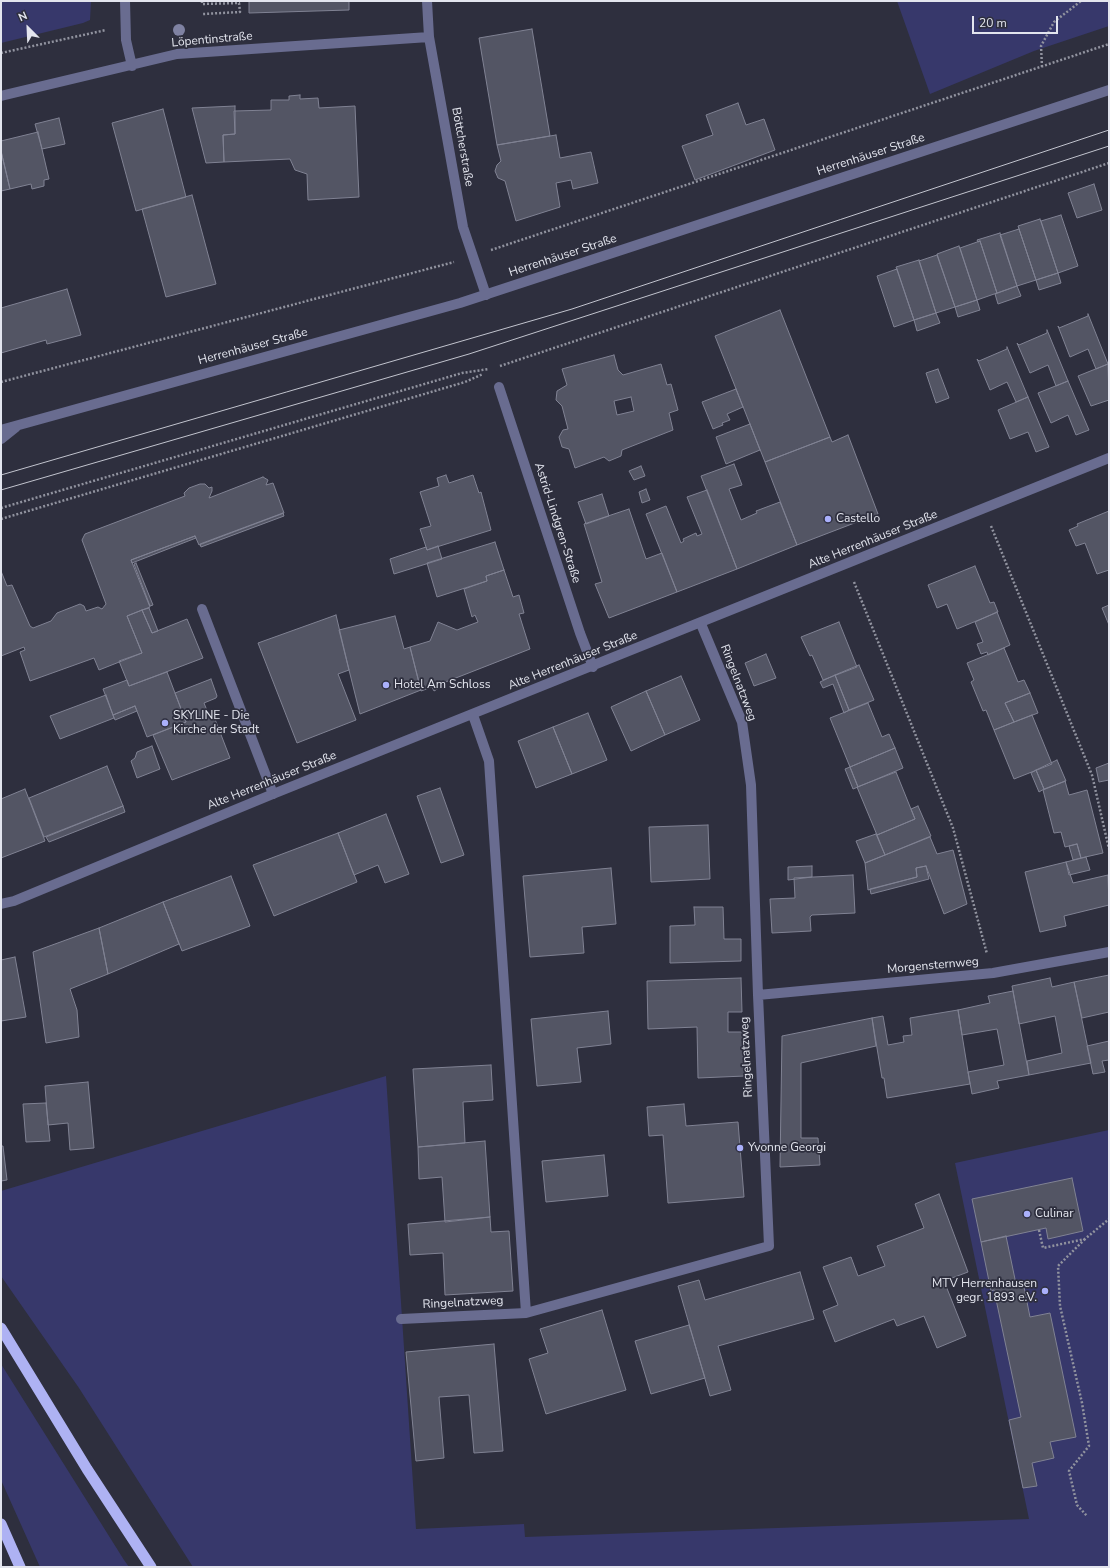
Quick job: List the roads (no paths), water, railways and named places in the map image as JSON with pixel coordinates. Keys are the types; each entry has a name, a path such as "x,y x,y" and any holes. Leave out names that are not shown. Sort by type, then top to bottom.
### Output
{"highway":[{"path":"1,1328 86,1469 151,1567"},
{"path":"1,1524 20,1567"}],"street":[{"path":"125,1 126,40 132,66"},
{"name":"Böttcherstraße","path":"427,1 429,37 463,226 486,295"},
{"name":"Löpentinstraße","path":"1,96 132,66 177,54 429,37"},
{"name":"Herrenhäuser Straße","path":"1,430 486,295 1109,90"},
{"name":"Astrid-Lindgren-Straße","path":"499,387 580,633 593,667"},
{"name":"Herrenhäuser Straße","path":"1,439 19,425"},
{"name":"Alte Herrenhäuser Straße","path":"1,904 22,898 273,794 701,624 1109,458"},
{"path":"202,609 273,794"},
{"name":"Ringelnatzweg","path":"401,1319 526,1313 769,1246 751,786 742,722 701,624"},
{"path":"473,715 489,762 526,1313"},
{"name":"Morgensternweg","path":"758,995 993,974 1109,952"}],"tram line":[{"path":"1,475 572,309 1109,130"},
{"path":"1,490 469,354 1109,146"}],"place":[{"name":"Castello","path":"828,519"},
{"name":"Hotel Am Schloss","path":"386,685"},
{"name":"SKYLINE - Die Kirche der Stadt","path":"165,723"},
{"name":"Yvonne Georgi","path":"740,1148"},
{"name":"Culinar","path":"1027,1214"},
{"name":"MTV Herrenhausen gegr. 1893 e.V.","path":"1045,1291"}]}
